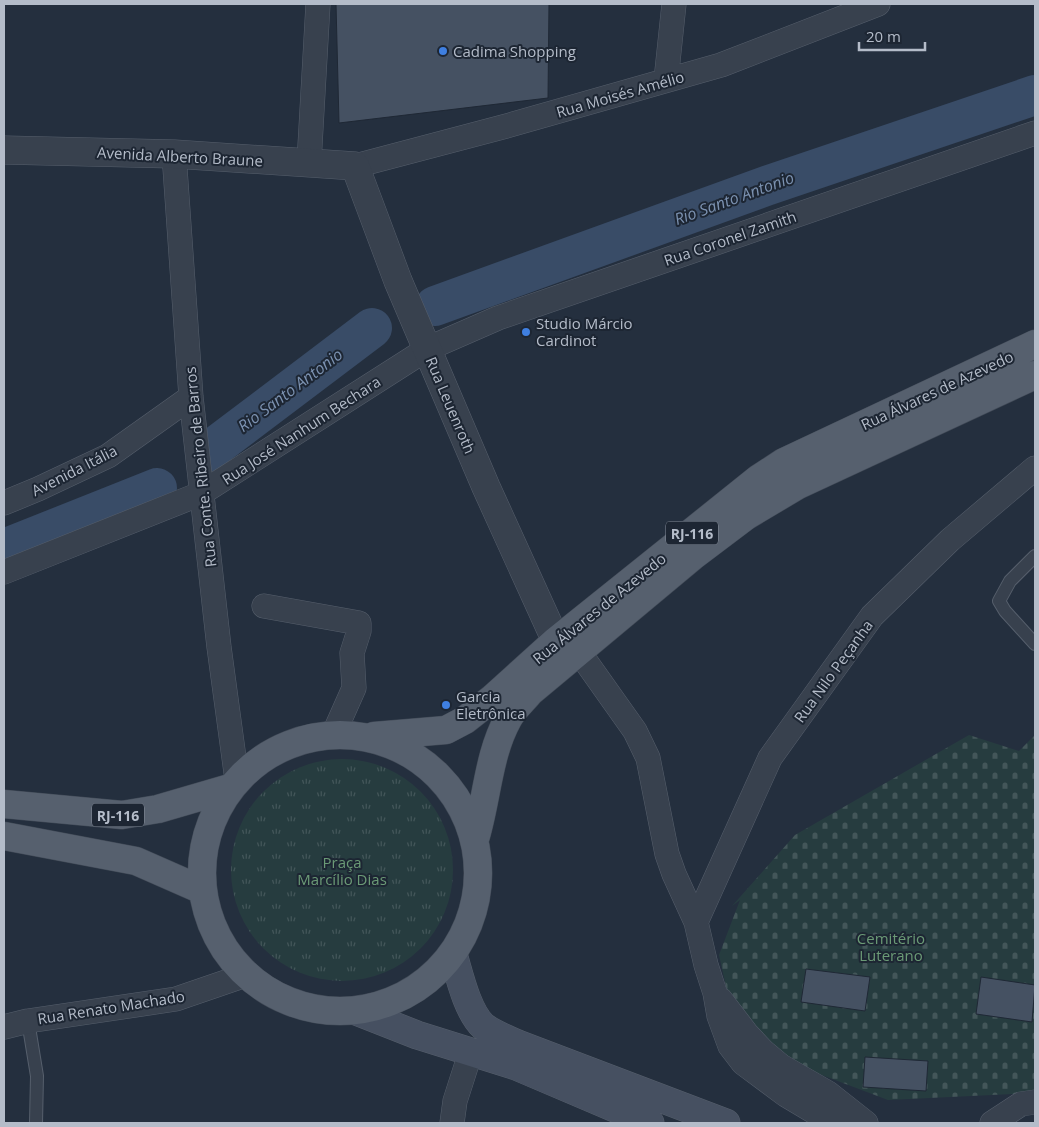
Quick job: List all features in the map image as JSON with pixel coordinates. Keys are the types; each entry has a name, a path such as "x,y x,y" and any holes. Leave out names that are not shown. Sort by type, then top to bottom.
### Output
{"main road":[{"name":"Rua Álvares de Azevedo","path":"475,839 482,817 498,740 509,718 567,647 758,479 784,462 1035,344"},
{"name":"Rua Álvares de Azevedo","path":"368,736 446,730 465,720 746,516 798,485 1035,375"},
{"name":"RJ-116","path":"334,733 368,736 412,757 428,767 448,786 459,803 475,839 478,861 478,884 475,906 468,927 453,954 434,975 411,993 384,1005 356,1011 326,1012 297,1005 270,993 246,975 225,950 210,921 202,890 202,854 212,819 233,784 251,766 290,742 334,733"},
{"name":"RJ-116","path":"4,804 122,815 158,809 233,784"},
{"path":"4,836 136,861 202,890"},
{"path":"453,954 470,1003 477,1018 486,1028 518,1044 726,1123"},
{"path":"356,1011 417,1035 516,1066 650,1123"}],"street":[{"path":"309,163 318,4"},
{"path":"666,80 674,4"},
{"name":"Rua Moisés Amélio","path":"355,166 510,125 721,65 878,4"},
{"name":"Rua Coronel Zamith","path":"423,338 498,318 1035,133"},
{"name":"Avenida Alberto Braune","path":"4,150 174,154 355,166"},
{"name":"Rua Conte. Ribeiro de Barros","path":"174,154 190,397 200,494 209,551 233,784"},
{"name":"Rua Leuenroth","path":"355,166 398,281 490,496 567,647"},
{"name":"Rua José Nanhum Bechara","path":"4,572 200,494 423,338"},
{"name":"Avenida Itália","path":"4,503 108,456 190,397"},
{"name":"Rua Nilo Peçanha","path":"696,922 770,758 872,616 950,540 1035,468"},
{"path":"264,606 359,623 359,631 352,653 354,688 334,733"},
{"path":"567,647 635,731 648,758 667,854 696,922 715,993 719,1016 730,1046 743,1063 786,1095 833,1123"},
{"name":"Rua Renato Machado","path":"4,1027 28,1021 176,999 246,975"},
{"path":"715,993 762,1051 781,1066 828,1093 866,1123"},
{"path":"452,1123 455,1101 471,1051"},
{"path":"992,1123 1021,1104 1035,1102"}],"lane":[{"path":"1035,556 1010,581 999,601 1005,612 1035,644"},
{"path":"28,1021 37,1076 36,1123"}],"green space":[{"name":"Cemitério Luterano","path":"969,735 1019,751 1035,735 1035,1093 888,1100 798,1066 731,1009 719,955 740,900 732,906 795,835"},
{"name":"Praça Marcílio Dias","path":"331,759 353,759 385,767 404,777 421,791 435,808 445,827 451,848 453,870 451,892 445,913 435,932 421,949 404,963 374,977 353,981 331,981 310,977 280,963 256,941 249,932 235,902 231,881 231,859 235,838 249,808 271,784 280,777 310,763"}],"building":[{"name":"Cadima Shopping","path":"336,4 549,4 548,98 339,123"},
{"path":"806,969 870,977 865,1011 801,1002"},
{"path":"981,977 1035,985 1032,1022 976,1014"},
{"path":"865,1057 928,1061 926,1091 863,1087"}],"waterway":[{"name":"Rio Santo Antonio","path":"435,306 766,186 1035,95"},
{"name":"Rio Santo Antonio","path":"208,452 372,328"},
{"name":"Rio Santo Antonio","path":"4,549 157,488"}],"place":[{"name":"Cadima Shopping","path":"443,51"},
{"name":"Studio Márcio Cardinot","path":"526,332"},
{"name":"Garcia Eletrônica","path":"446,705"}]}
